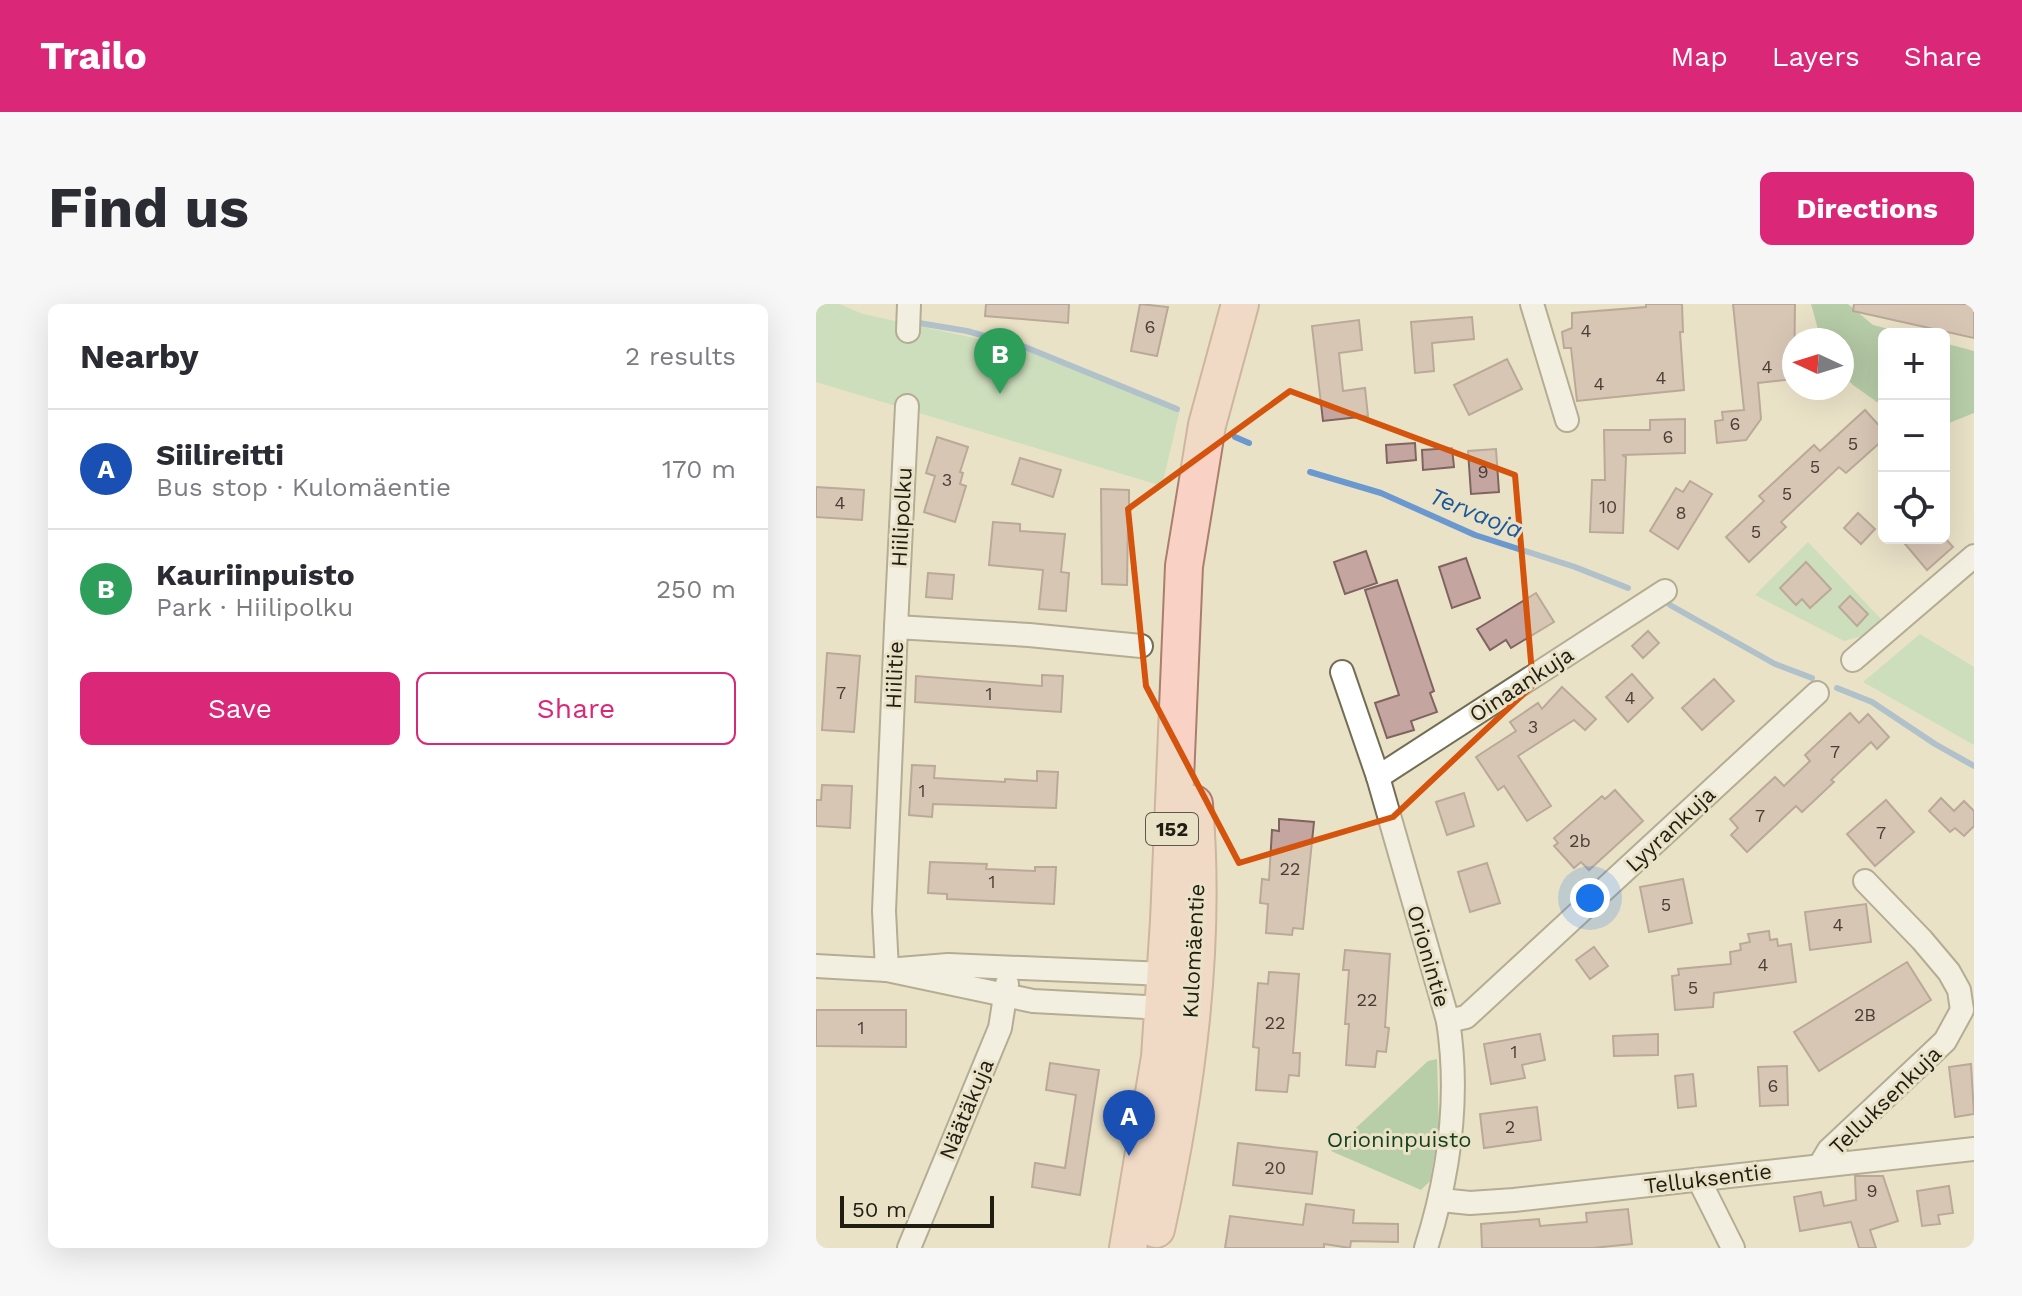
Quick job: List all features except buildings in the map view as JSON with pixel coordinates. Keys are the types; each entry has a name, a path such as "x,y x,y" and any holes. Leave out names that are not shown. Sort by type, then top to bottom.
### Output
{"main road":[{"name":"Kulomäentie","path":"1152,1248 1172,1158 1185,1073 1174,991 1184,566 1207,425 1240,304"},
{"name":"Kulomäentie","path":"1128,1248 1174,991"}],"street":[{"path":"908,331 909,304"},
{"path":"1532,304 1567,420"},
{"name":"Hiilipolku","path":"896,627 907,406"},
{"path":"1853,660 1974,556"},
{"name":"Oinaankuja","path":"1378,777 1665,591"},
{"name":"Hiilitie","path":"887,970 884,911 896,627 1141,646"},
{"name":"Orionintie","path":"1342,672 1378,777 1448,1021 1453,1104 1441,1200 1426,1248"},
{"name":"Lyyrankuja","path":"1448,1021 1466,1017 1817,693"},
{"name":"Telluksenkuja","path":"1820,1165 1829,1150 1945,1041 1962,1010 1959,990 1949,972 1865,881"},
{"path":"816,966 887,970 948,965 1008,967 1174,991"},
{"name":"Näätäkuja","path":"909,1248 1000,1028 1007,996 1008,967"},
{"path":"887,970 1033,1001 1174,991"},
{"name":"Telluksentie","path":"1441,1200 1470,1203 1514,1200 1974,1149"},
{"path":"1699,1180 1733,1248"}],"highlighted area":[{"path":"1290,391 1515,475 1533,685 1393,817 1239,863 1146,686 1128,509"}],"green space":[{"path":"816,304 839,304 863,314 1048,354 1180,409 1162,486 816,382"},
{"path":"1811,304 1848,304 1873,325 1885,328 1878,328 1878,403 1854,386 1854,328 1818,328"},
{"path":"1950,345 1974,351 1974,413 1950,423"},
{"path":"1808,542 1881,619 1862,636 1844,641 1755,595"},
{"path":"1920,634 1974,667 1974,745 1863,682"},
{"name":"Orioninpuisto","path":"1437,1059 1439,1130 1430,1181 1421,1190 1331,1151 1428,1061"}],"waterway":[{"name":"Tervaoja","path":"919,323 967,331 1025,347 1177,409"},
{"path":"1235,437 1249,443"},
{"name":"Tervaoja","path":"1310,472 1381,493 1475,535 1575,567 1628,588"},
{"name":"Tervaoja","path":"1670,605 1775,664 1812,678"},
{"name":"Tervaoja","path":"1837,688 1872,702 1974,766"}],"place":[{"name":"Kauriinpuisto","path":"1000,394"},
{"name":"Siilireitti","path":"1129,1156"}]}
